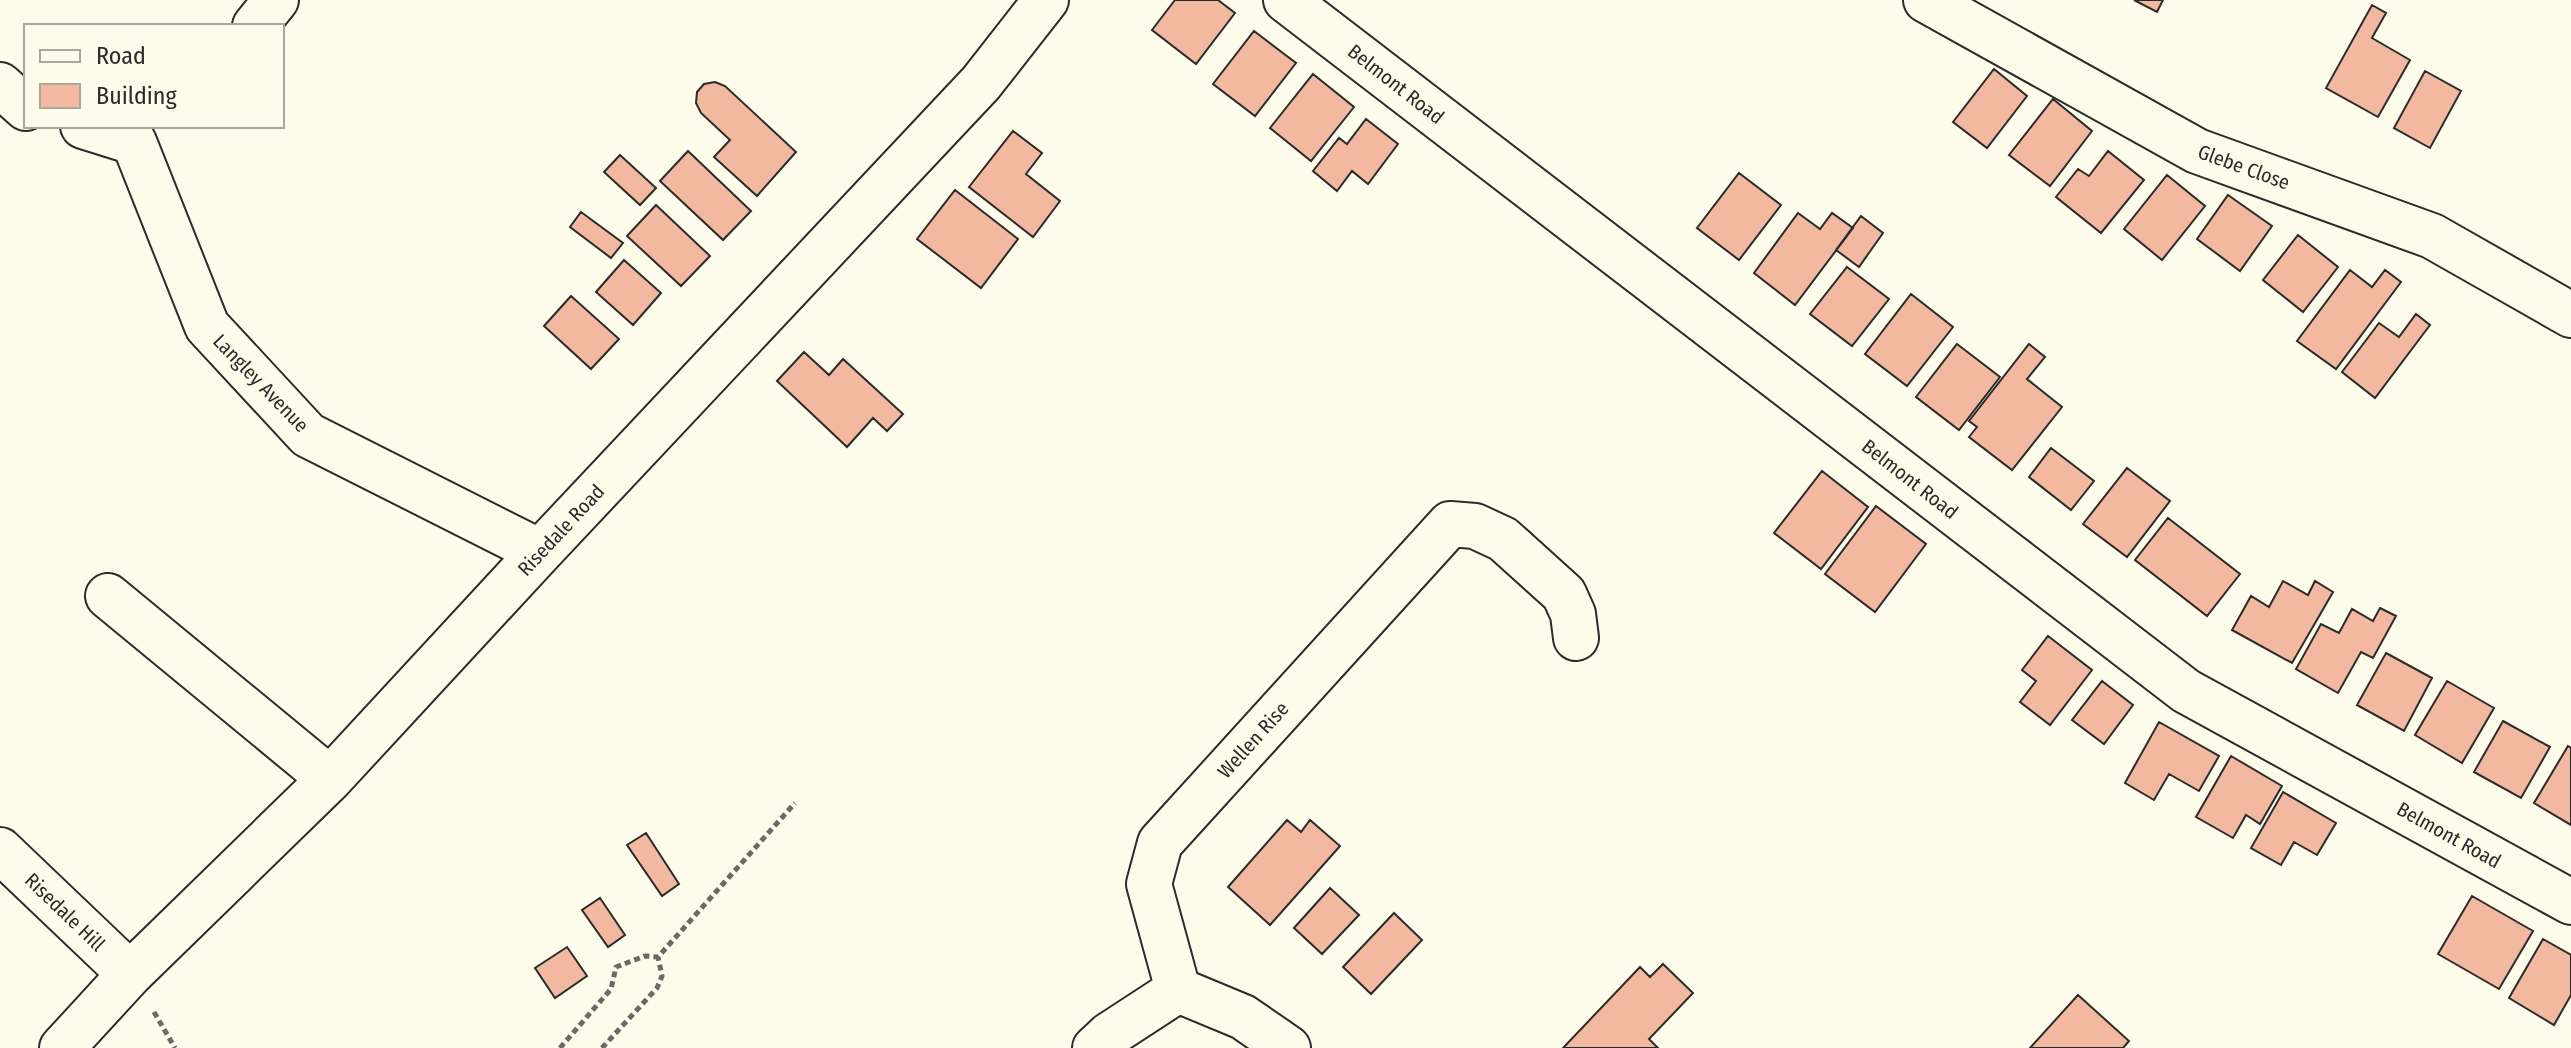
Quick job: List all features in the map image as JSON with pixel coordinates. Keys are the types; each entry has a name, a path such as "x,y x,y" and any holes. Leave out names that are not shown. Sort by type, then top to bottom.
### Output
{"street":[{"path":"257,24 276,0"},
{"name":"Risedale Road","path":"62,1048 130,974 330,779 981,83 1046,0"},
{"name":"Belmont Road","path":"1286,0 2186,691 2571,902"},
{"name":"Glebe Close","path":"1926,0 2197,151 2432,236 2571,315"},
{"path":"0,85 24,106"},
{"name":"Langley Avenue","path":"98,128 144,134 207,326 308,435 540,552"},
{"name":"Wellen Rise","path":"1178,990 1149,884 1160,843 1450,524 1475,526 1503,539 1564,594 1573,614 1576,638"},
{"path":"108,596 330,779"},
{"name":"Risedale Hill","path":"0,850 130,974"},
{"path":"1095,1048 1109,1035 1178,990 1243,1017 1288,1048"}],"path":[{"path":"658,957 795,803"},
{"path":"560,1048 611,989 616,967 645,956 658,957"},
{"path":"602,1048 657,988 662,976 658,957"}],"building":[{"path":"1175,0 1218,0 1235,13 1196,64 1152,30"},
{"path":"2134,0 2163,0 2157,12"},
{"path":"2372,5 2386,13 2372,38 2410,60 2378,117 2326,88"},
{"path":"1254,31 1296,63 1255,116 1213,84"},
{"path":"1994,69 2027,96 1987,148 1953,122"},
{"path":"2425,71 2461,91 2430,148 2394,128"},
{"path":"1313,74 1354,107 1311,161 1270,128"},
{"path":"715,82 725,86 796,152 757,196 714,157 730,140 701,113 696,103 697,92 704,84"},
{"path":"2053,99 2092,131 2050,186 2009,155"},
{"path":"1366,119 1398,144 1368,184 1352,171 1337,191 1313,171 1339,138 1347,144"},
{"path":"1013,131 1042,153 1026,174 1060,201 1033,237 969,187"},
{"path":"688,151 751,211 723,240 660,181"},
{"path":"2108,151 2144,180 2101,233 2056,197 2078,169 2089,176"},
{"path":"620,155 656,188 640,205 604,172"},
{"path":"1739,173 1781,205 1739,260 1697,228"},
{"path":"2167,175 2205,206 2162,260 2124,229"},
{"path":"955,190 1018,239 981,288 917,239"},
{"path":"2228,195 2272,226 2240,271 2197,239"},
{"path":"656,205 710,256 681,286 627,236"},
{"path":"581,212 623,243 611,258 570,227"},
{"path":"1798,213 1820,229 1832,213 1853,228 1795,305 1754,273"},
{"path":"1861,216 1883,233 1859,267 1836,250"},
{"path":"2298,235 2338,267 2303,312 2263,280"},
{"path":"624,260 661,293 633,325 596,292"},
{"path":"1847,267 1889,299 1852,346 1810,314"},
{"path":"2350,270 2372,287 2385,270 2401,282 2336,369 2297,341"},
{"path":"1911,294 1953,327 1907,386 1865,354"},
{"path":"571,296 619,339 591,369 544,326"},
{"path":"2416,314 2430,325 2375,398 2342,372 2379,323 2399,337"},
{"path":"1957,344 2000,377 1959,430 1916,397"},
{"path":"2029,344 2045,357 2027,379 2062,407 2012,470 1969,437 1977,427 1969,421"},
{"path":"804,352 829,375 843,359 903,414 887,431 873,418 847,447 777,381"},
{"path":"2051,448 2094,481 2071,510 2029,477"},
{"path":"2127,468 2170,501 2127,557 2083,524"},
{"path":"1822,471 1868,507 1821,569 1774,533"},
{"path":"1876,506 1926,544 1875,612 1825,574"},
{"path":"2168,518 2240,574 2207,616 2135,560"},
{"path":"2283,581 2308,595 2315,581 2333,592 2292,663 2232,630 2251,596 2269,607"},
{"path":"2380,608 2396,616 2373,658 2361,652 2338,693 2296,669 2321,624 2339,633 2352,609 2373,621"},
{"path":"2048,636 2092,670 2050,725 2020,702 2036,681 2022,670"},
{"path":"2386,653 2432,678 2404,731 2357,705"},
{"path":"2102,681 2133,705 2104,744 2072,720"},
{"path":"2447,681 2494,708 2462,763 2415,735"},
{"path":"2503,721 2550,747 2521,798 2474,772"},
{"path":"2159,722 2219,756 2199,791 2169,774 2154,800 2125,783"},
{"path":"2568,746 2571,748 2571,825 2534,803"},
{"path":"2231,756 2282,786 2260,824 2246,815 2233,838 2196,817"},
{"path":"2283,792 2336,823 2317,855 2294,842 2281,865 2251,848"},
{"path":"1287,820 1301,832 1310,820 1340,846 1270,925 1228,887"},
{"path":"646,833 679,884 662,896 627,845"},
{"path":"1330,888 1359,915 1322,954 1294,928"},
{"path":"2472,896 2533,931 2499,989 2438,954"},
{"path":"600,898 625,935 608,947 582,910"},
{"path":"1394,913 1422,940 1371,994 1343,967"},
{"path":"2543,939 2571,955 2571,995 2554,1025 2509,998"},
{"path":"567,947 587,976 555,998 535,968"},
{"path":"1663,964 1693,993 1649,1039 1658,1048 1563,1048 1640,967 1650,977"},
{"path":"2078,995 2129,1041 2123,1048 2030,1048"}]}
